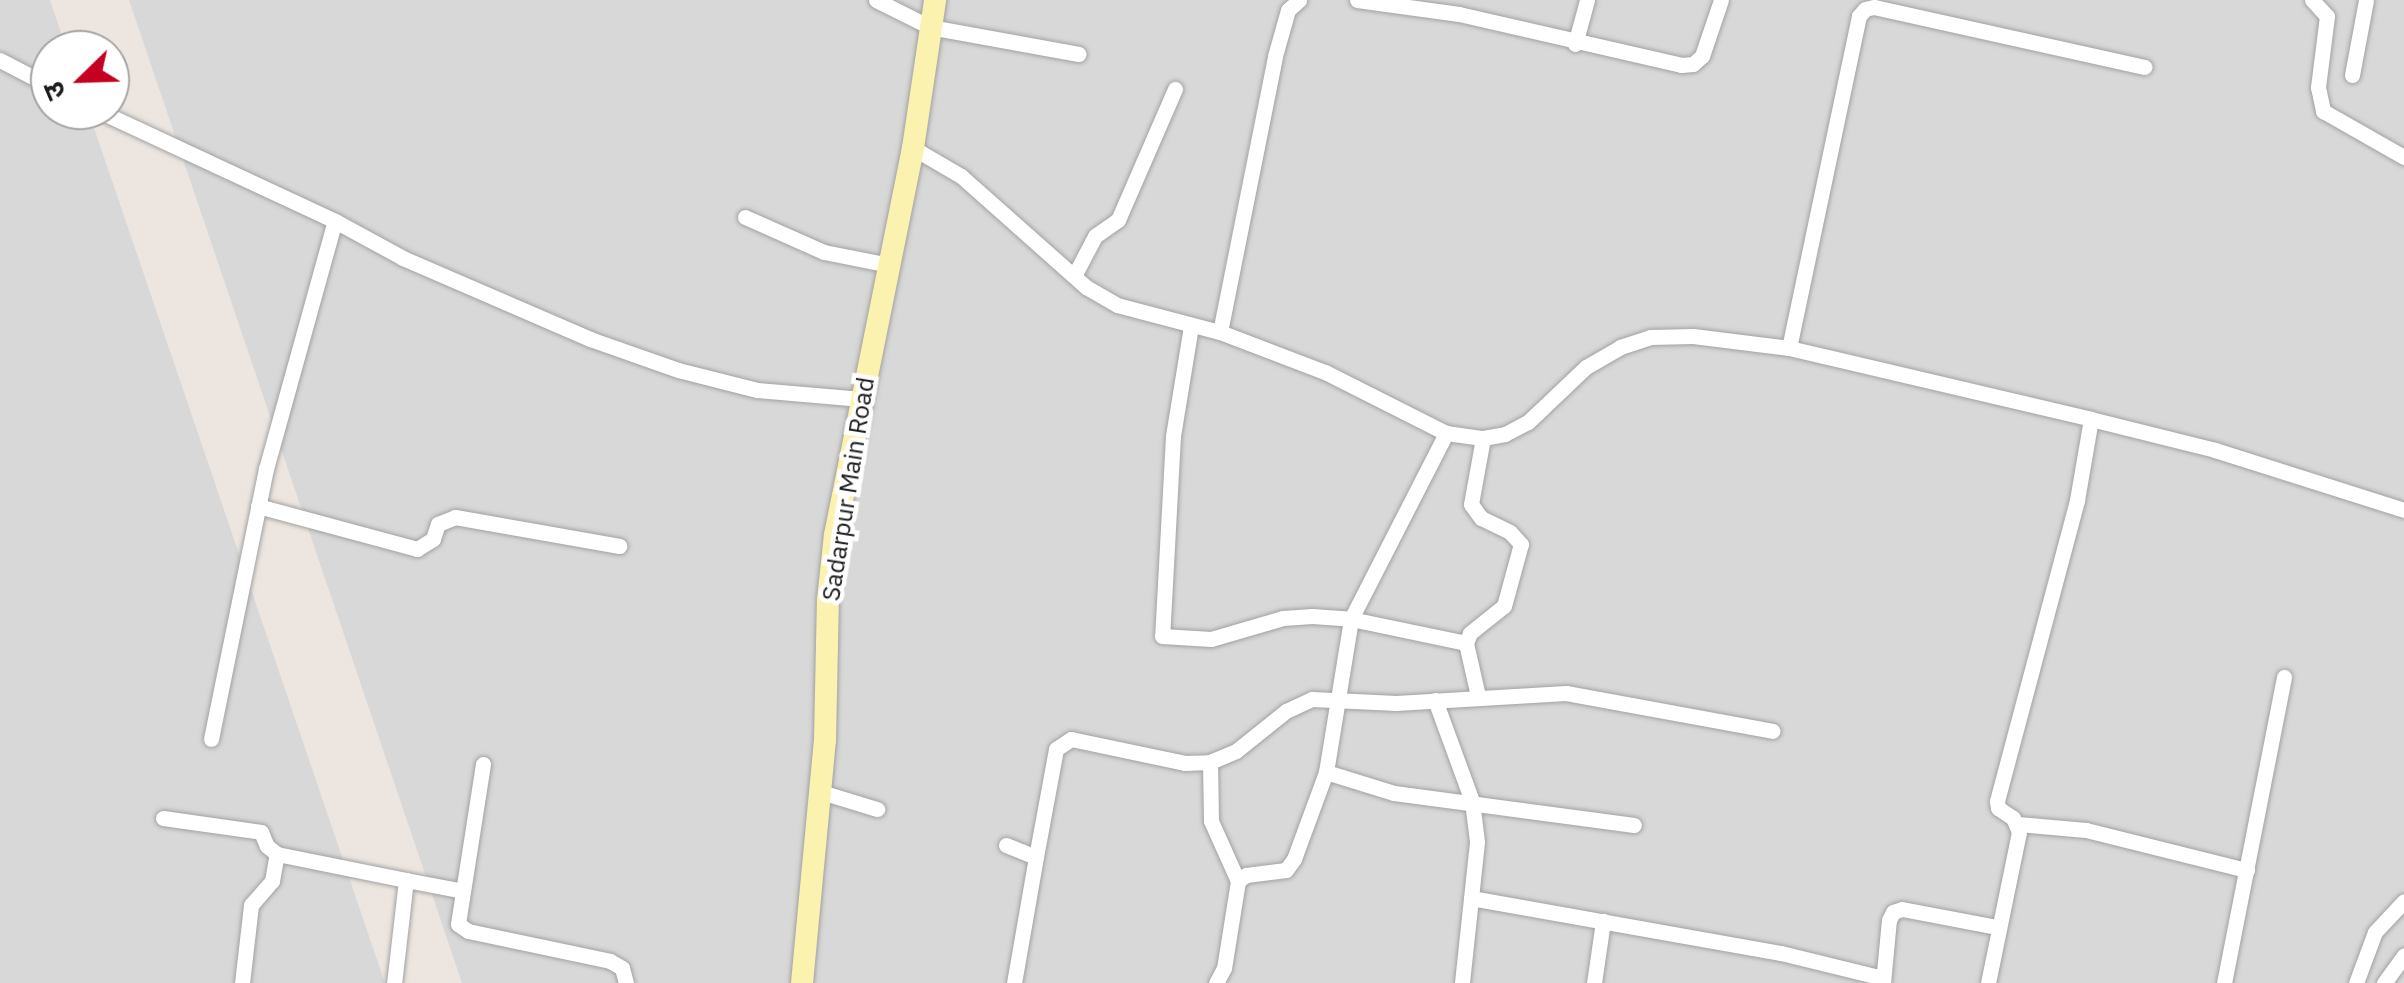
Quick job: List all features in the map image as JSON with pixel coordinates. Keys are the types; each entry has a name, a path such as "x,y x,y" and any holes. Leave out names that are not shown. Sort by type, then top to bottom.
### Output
{"street":[{"path":"876,0 930,27 1079,54"},
{"name":"Sadarpur Main Road","path":"802,983 835,536 914,148 934,0"},
{"path":"1220,332 1275,56 1288,10 1299,0"},
{"path":"1357,0 1459,14 1576,44 1693,64 1702,56 1720,0"},
{"path":"1576,44 1587,0"},
{"path":"2312,0 2323,9 2329,28 2318,87 2323,110 2404,157"},
{"path":"2352,75 2366,0"},
{"path":"1789,348 1859,16 1865,9 1874,7 2144,68"},
{"path":"0,60 30,76"},
{"path":"1074,276 1095,236 1118,220 1175,88"},
{"path":"130,126 498,302 678,370 757,390 862,399"},
{"path":"914,148 961,176 1010,215 1074,276 1117,304 1220,332 1325,372 1446,433 1482,438 1528,422 1586,366 1650,338 1692,336 1789,348 2091,419 2215,450 2404,510"},
{"path":"745,217 824,252 889,265"},
{"path":"211,739 258,506 335,221"},
{"path":"1191,326 1172,436 1162,636 1211,639 1283,618 1351,619 1466,643"},
{"path":"2091,419 2077,500 1998,801 2002,813 2018,824 2086,830 2247,870"},
{"path":"1238,882 1246,875 1286,870 1326,772 1351,619 1446,433"},
{"path":"1478,696 1466,643 1470,633 1504,606 1520,551 1517,537 1481,518 1471,504 1482,438"},
{"path":"258,506 417,549 426,547 445,518 455,517 619,546"},
{"path":"2224,983 2284,677"},
{"path":"1014,983 1056,749 1071,739 1186,763 1210,762 1236,751 1286,711 1312,700 1336,698 1369,703 1478,696 1582,695 1773,731"},
{"path":"1435,700 1472,801 1477,842 1462,983"},
{"path":"1210,762 1211,821 1238,882 1224,968 1216,983"},
{"path":"483,764 457,916 462,929 610,961 622,968 626,983"},
{"path":"1326,772 1394,793 1634,825"},
{"path":"818,792 877,808"},
{"path":"163,818 261,832 267,846 277,854 463,890"},
{"path":"1988,983 2018,824"},
{"path":"1006,845 1036,857"},
{"path":"242,983 251,905 272,882 277,854"},
{"path":"394,983 406,880"},
{"path":"1471,898 1781,952 1883,981 1888,920 1894,912 1902,909 1997,927"},
{"path":"2356,983 2375,932 2404,901"},
{"path":"1594,983 1603,921"},
{"path":"2384,983 2404,956"}],"shaded area":[{"path":"0,0 50,0 60,30 30,30 30,130 95,130 385,983 0,983"},
{"path":"129,0 2404,0 2404,983 462,983"}]}
